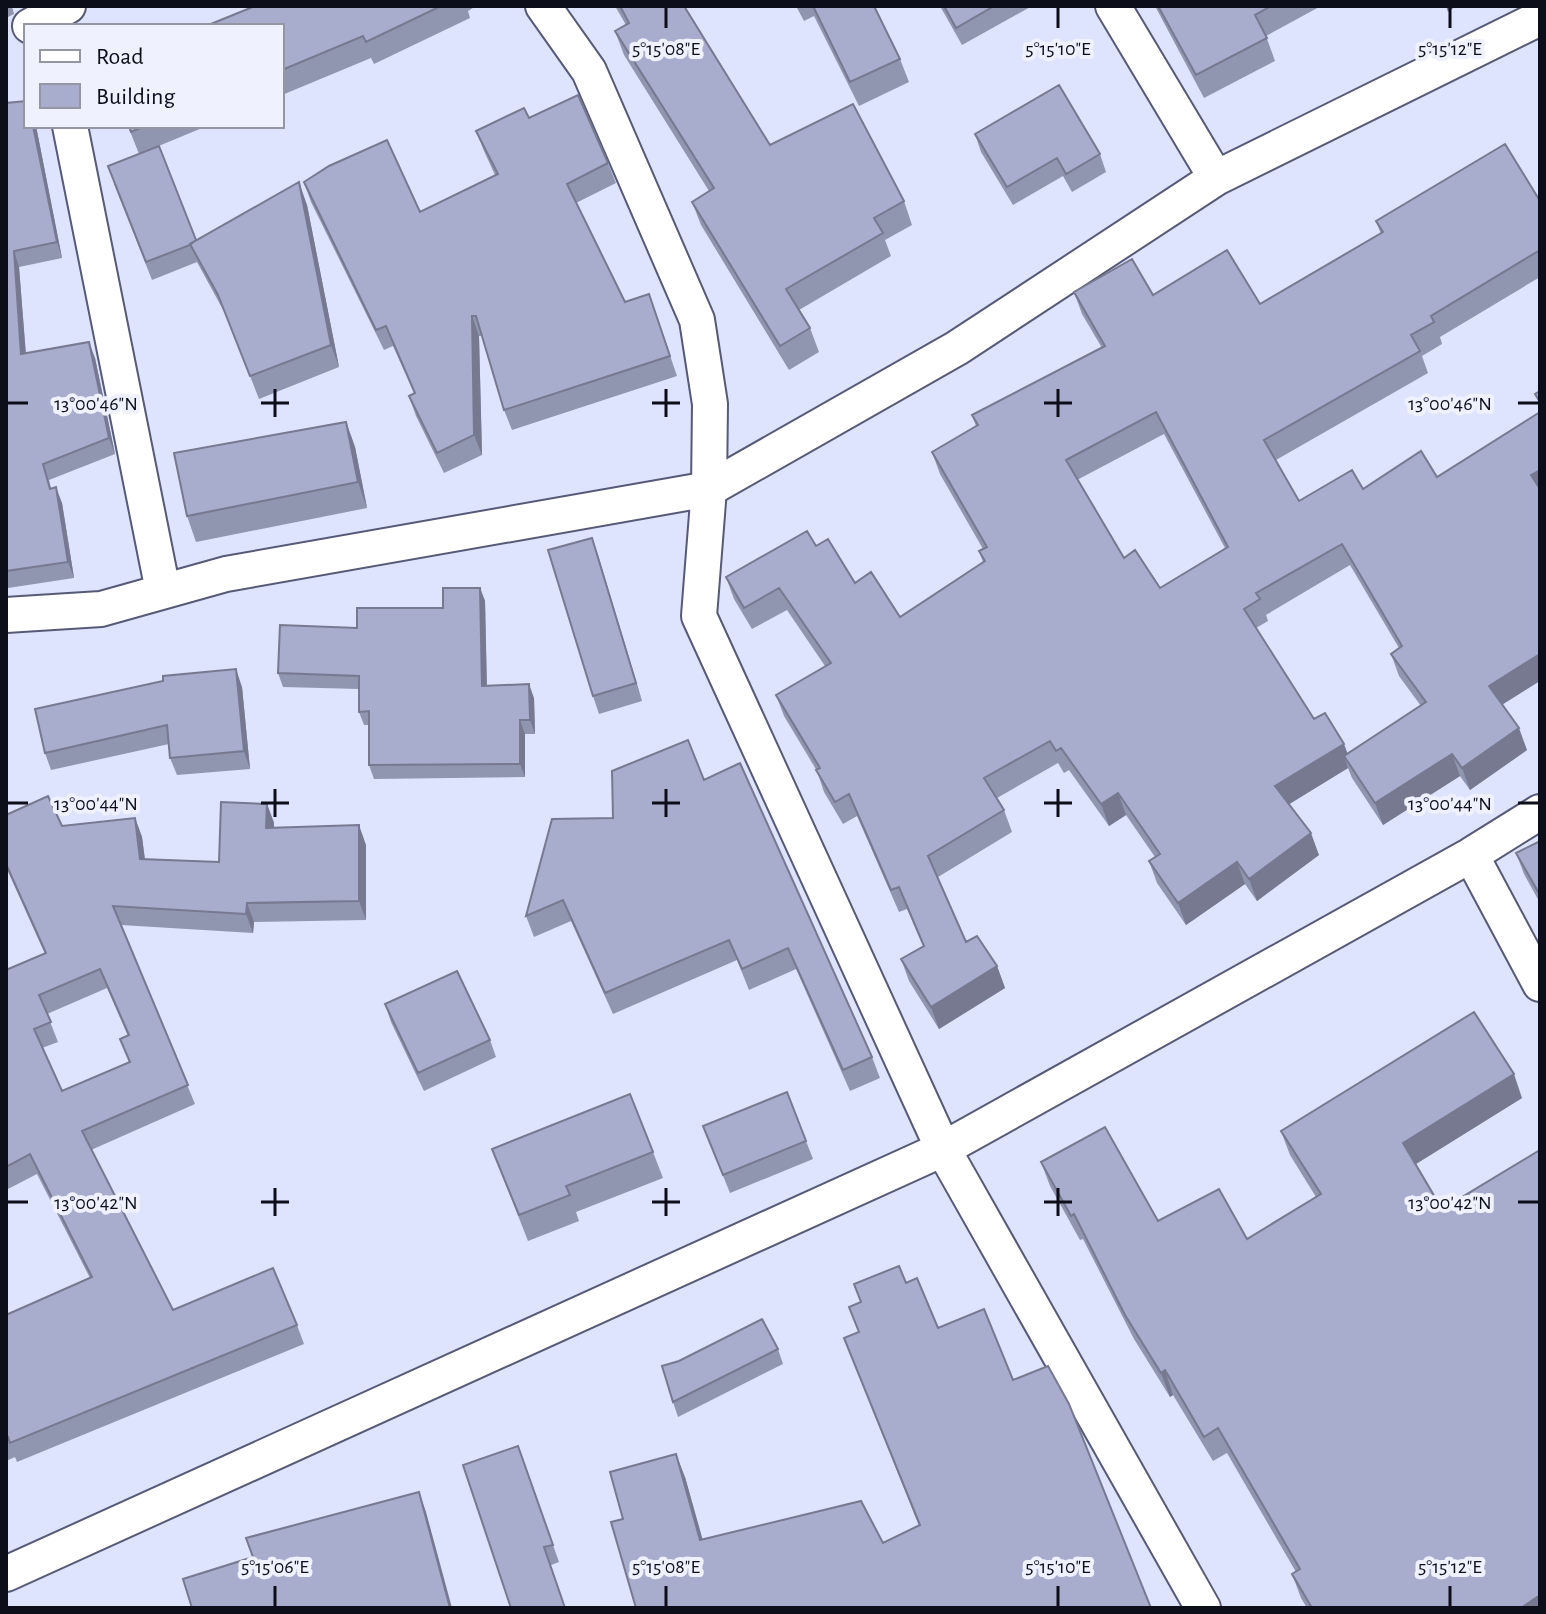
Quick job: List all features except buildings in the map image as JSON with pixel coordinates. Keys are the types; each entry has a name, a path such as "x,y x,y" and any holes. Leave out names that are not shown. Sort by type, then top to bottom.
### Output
{"street":[{"path":"543,6 589,71 697,320 710,404 709,489 699,616 943,1149 1203,1608"},
{"path":"1113,6 1216,178"},
{"path":"6,615 101,609 226,574 709,489 957,348 1216,178 1540,18"},
{"path":"70,128 163,591"},
{"path":"6,1574 943,1149 1471,855 1540,812"},
{"path":"1471,855 1540,984"}]}
